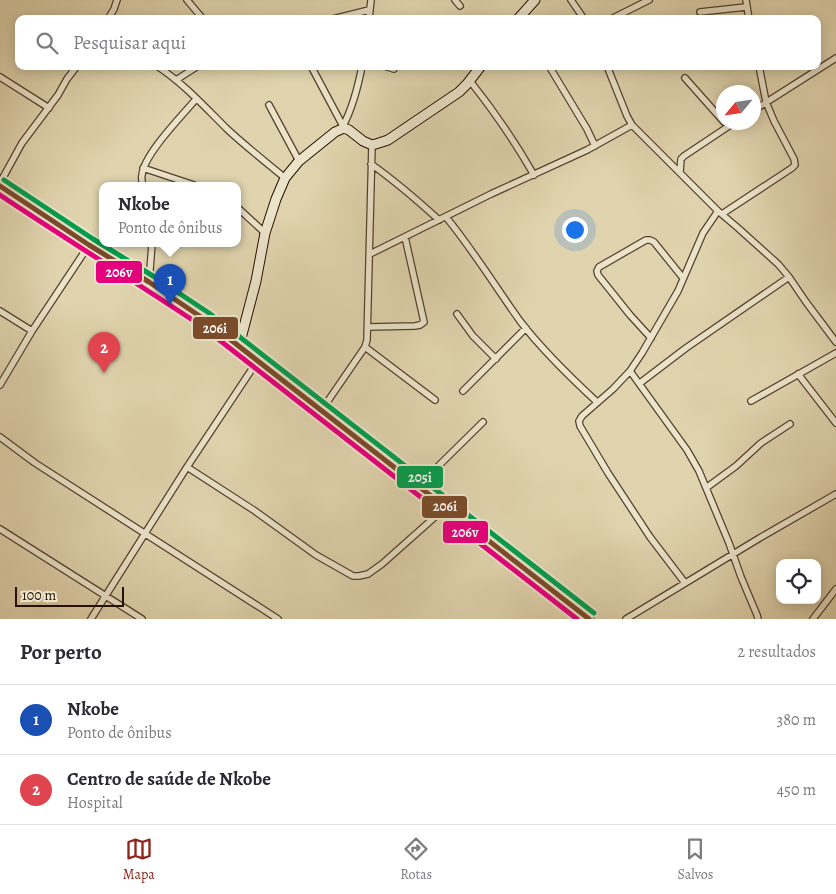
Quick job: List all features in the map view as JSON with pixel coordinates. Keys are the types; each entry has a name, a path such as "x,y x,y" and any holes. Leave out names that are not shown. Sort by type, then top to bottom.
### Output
{"street":[{"path":"111,15 117,0"},
{"path":"186,0 199,15"},
{"path":"370,15 371,0"},
{"path":"455,0 460,6"},
{"path":"522,15 535,0"},
{"path":"572,0 581,15"},
{"path":"619,15 649,0"},
{"path":"700,12 746,3"},
{"path":"349,15 369,10"},
{"path":"821,67 836,58"},
{"path":"74,70 49,108 22,143 0,184 89,246 149,282 204,319 589,619"},
{"path":"162,70 285,178"},
{"path":"176,80 192,70"},
{"path":"313,70 343,127 362,141 372,145 388,140 459,92 478,70"},
{"path":"239,346 256,281 265,234 285,178 299,161 343,127 356,94 361,70"},
{"path":"551,70 587,129 595,146"},
{"path":"609,70 632,125 720,212 778,264 836,342"},
{"path":"685,583 650,536 608,473 580,426 579,421 630,371 678,291 703,233 720,212 795,165 794,159 766,102 760,70"},
{"path":"761,105 817,70"},
{"path":"0,77 49,108"},
{"path":"685,78 716,114"},
{"path":"470,81 508,133 534,175"},
{"path":"142,182 141,176 143,168 150,154 196,98"},
{"path":"269,105 299,161"},
{"path":"370,254 491,194 595,146 632,125"},
{"path":"680,172 681,159 717,130"},
{"path":"321,411 366,347 372,145"},
{"path":"371,164 392,179 439,220"},
{"path":"143,168 185,182"},
{"path":"241,211 265,234"},
{"path":"446,217 526,328 571,378 597,402"},
{"path":"368,328 415,326 424,322 405,237"},
{"path":"651,338 598,276 597,271 599,267 646,240 650,240 654,242 683,278"},
{"path":"0,385 32,331 89,246"},
{"path":"149,282 152,247"},
{"path":"640,383 686,348 788,277"},
{"path":"0,310 32,331"},
{"path":"457,314 473,336 496,359"},
{"path":"463,391 526,328"},
{"path":"366,347 435,400"},
{"path":"751,401 836,352"},
{"path":"91,619 187,467 258,360"},
{"path":"630,371 687,450 699,471 758,619"},
{"path":"798,374 836,423"},
{"path":"418,486 483,422"},
{"path":"706,488 736,466 760,443 790,424"},
{"path":"0,437 35,463 278,619"},
{"path":"187,467 255,511 316,555 354,576 368,574 375,569 445,508"},
{"path":"626,619 836,494"},
{"path":"0,529 142,619"},
{"path":"814,619 836,589"}],"transit line":[{"name":"205i","path":"4,180 99,243"},
{"name":"206i","path":"0,186 204,319 589,619"},
{"name":"206v","path":"0,195 200,325 577,619"},
{"name":"205i","path":"106,247 209,313 594,613"}],"place":[{"name":"Nkobe","path":"170,305"},
{"name":"Centro de saúde de Nkobe","path":"104,373"}]}
